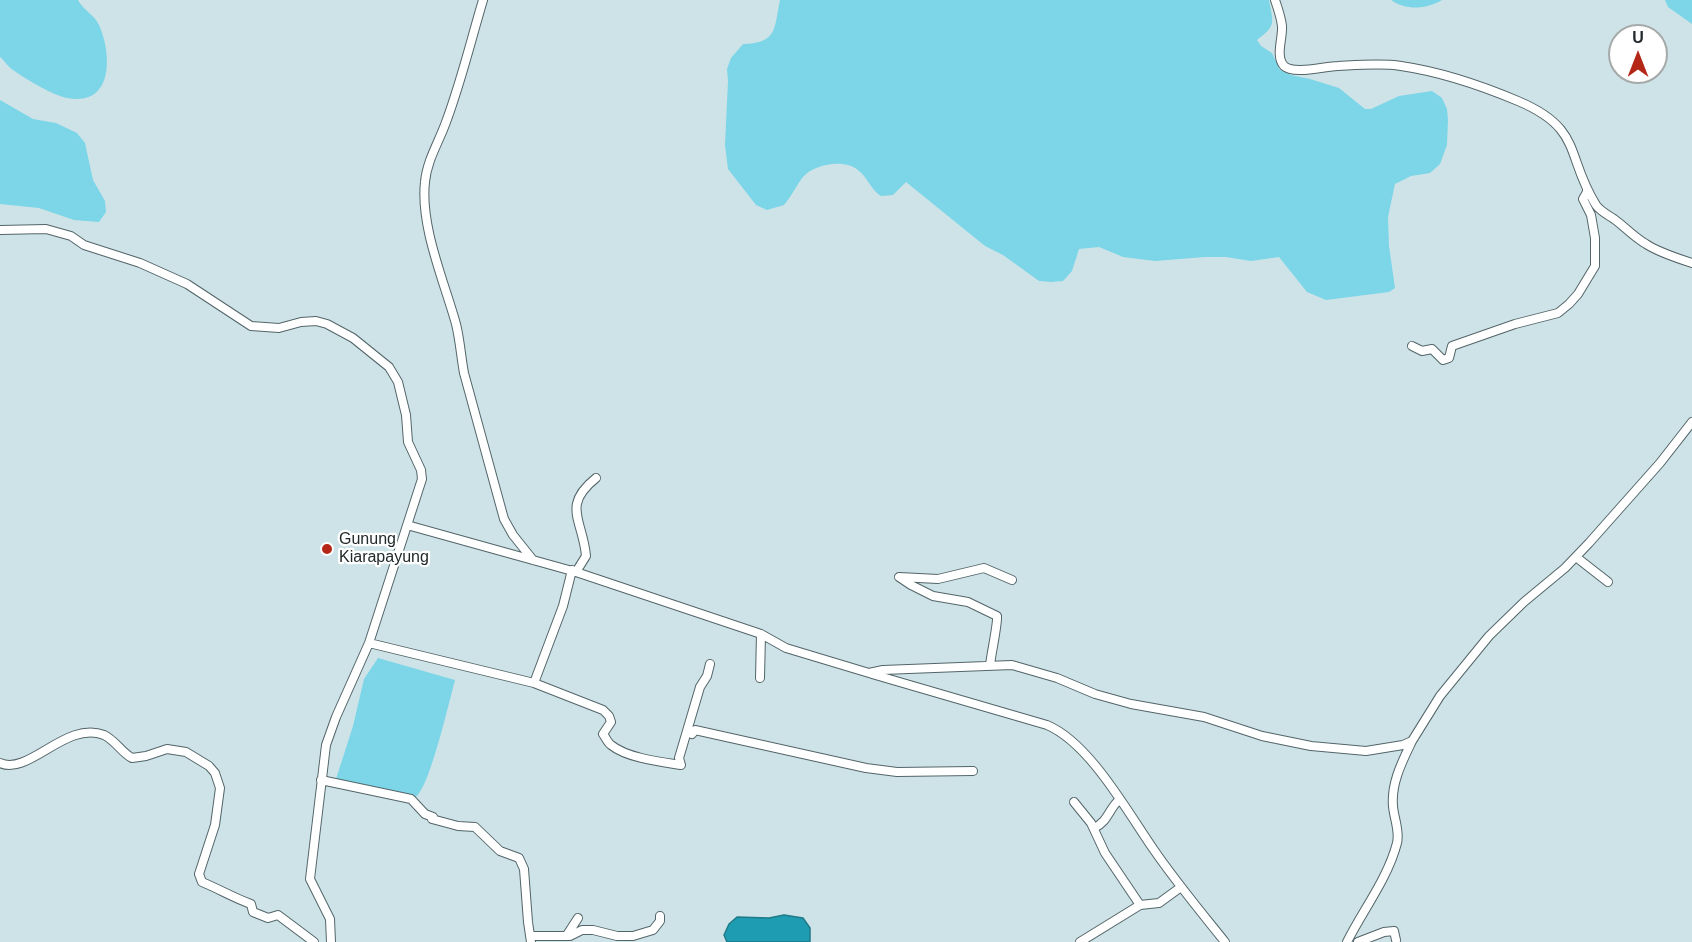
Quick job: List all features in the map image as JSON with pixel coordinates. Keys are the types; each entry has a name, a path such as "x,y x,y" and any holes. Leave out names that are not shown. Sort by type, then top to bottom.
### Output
{"street":[{"path":"483,0 446,123 428,171 425,183 427,221 456,324 464,373 504,519 513,535 533,560"},
{"path":"1275,0 1281,16 1282,29 1279,56 1282,64 1287,68 1400,66 1422,69 1469,82 1517,100 1553,121 1567,136 1587,189 1597,208 1636,238 1692,263"},
{"path":"1412,346 1422,351 1432,349 1443,360 1449,358 1452,346 1515,324 1558,313 1569,304 1595,266 1595,238 1591,215 1583,199 1587,189"},
{"path":"0,230 56,231 71,236 84,245 140,263 187,284 251,326 279,327 316,321 327,324 353,338 375,354 389,367 398,382 406,415 409,446 422,473 419,492 369,643 328,738 310,879 330,919 331,942"},
{"path":"1347,942 1379,884 1397,844 1398,833 1393,790 1400,766 1412,741 1440,696 1489,636 1576,557 1660,463 1692,422"},
{"path":"534,683 574,571 586,556 576,501 586,486 596,478"},
{"path":"407,525 574,571 761,634 786,648 1053,728 1071,741 1088,759 1120,799 1181,887 1225,942"},
{"path":"1576,557 1608,582"},
{"path":"990,665 997,616 968,602 933,596 900,577 938,579 985,568 1012,580"},
{"path":"760,678 761,634"},
{"path":"369,643 534,683 607,712 610,722 603,734 610,745 641,757 681,765 679,758 700,687 707,676 710,663"},
{"path":"869,673 883,670 952,669 990,665 1022,667 1057,678 1095,694 1131,704 1204,717 1262,735 1311,746 1366,751 1389,748 1412,741"},
{"path":"687,731 692,734 695,730 866,768 897,772 973,771"},
{"path":"0,763 8,765 23,762 70,736 85,733 105,736 132,758 167,749 190,753 209,766 220,784 215,825 199,874 201,882 251,904 253,912 268,918 278,915 314,942"},
{"path":"321,780 411,799 425,814 430,814 432,819 458,826 475,827 500,851 519,858 524,870 531,939 567,936 582,930 593,930 617,936 633,936 654,930 660,921 660,916"},
{"path":"1094,828 1104,823 1111,806 1120,799"},
{"path":"1074,802 1094,828 1105,853 1140,905"},
{"path":"1080,942 1140,905 1160,903 1181,887"},
{"path":"567,936 578,918"},
{"path":"1358,942 1384,932 1394,931 1396,940"}],"shaded area":[{"path":"0,0 78,0 97,21 103,37 107,63 106,76 101,87 94,94 82,99 67,98 47,90 11,69 0,57"},
{"path":"780,0 1269,0 1272,14 1271,27 1257,40 1261,46 1272,53 1280,70 1339,88 1365,109 1371,109 1399,96 1432,91 1442,98 1447,109 1447,145 1440,164 1430,173 1411,176 1395,184 1388,217 1389,246 1395,288 1389,292 1326,300 1307,292 1279,257 1251,261 1226,257 1205,257 1155,261 1123,257 1099,247 1079,249 1072,271 1063,281 1039,281 1003,255 985,246 906,182 893,195 881,196 859,171 846,165 830,164 808,172 784,205 767,210 756,205 728,169 725,145 727,69 731,58 743,44 763,41 769,37 775,26"},
{"path":"1391,0 1442,0 1416,8 1403,6"},
{"path":"1665,0 1692,0 1692,24 1668,7"},
{"path":"0,100 33,119 56,123 77,133 85,143 93,180 105,201 106,212 99,222 74,220 39,208 0,204"},
{"path":"378,658 455,680 433,761 416,797 336,779 353,726 364,679"},
{"path":"784,915 803,918 810,928 810,942 727,942 724,935 729,924 737,917 769,918"}],"place":[{"name":"Gunung Kiarapayung","path":"327,549"}]}
